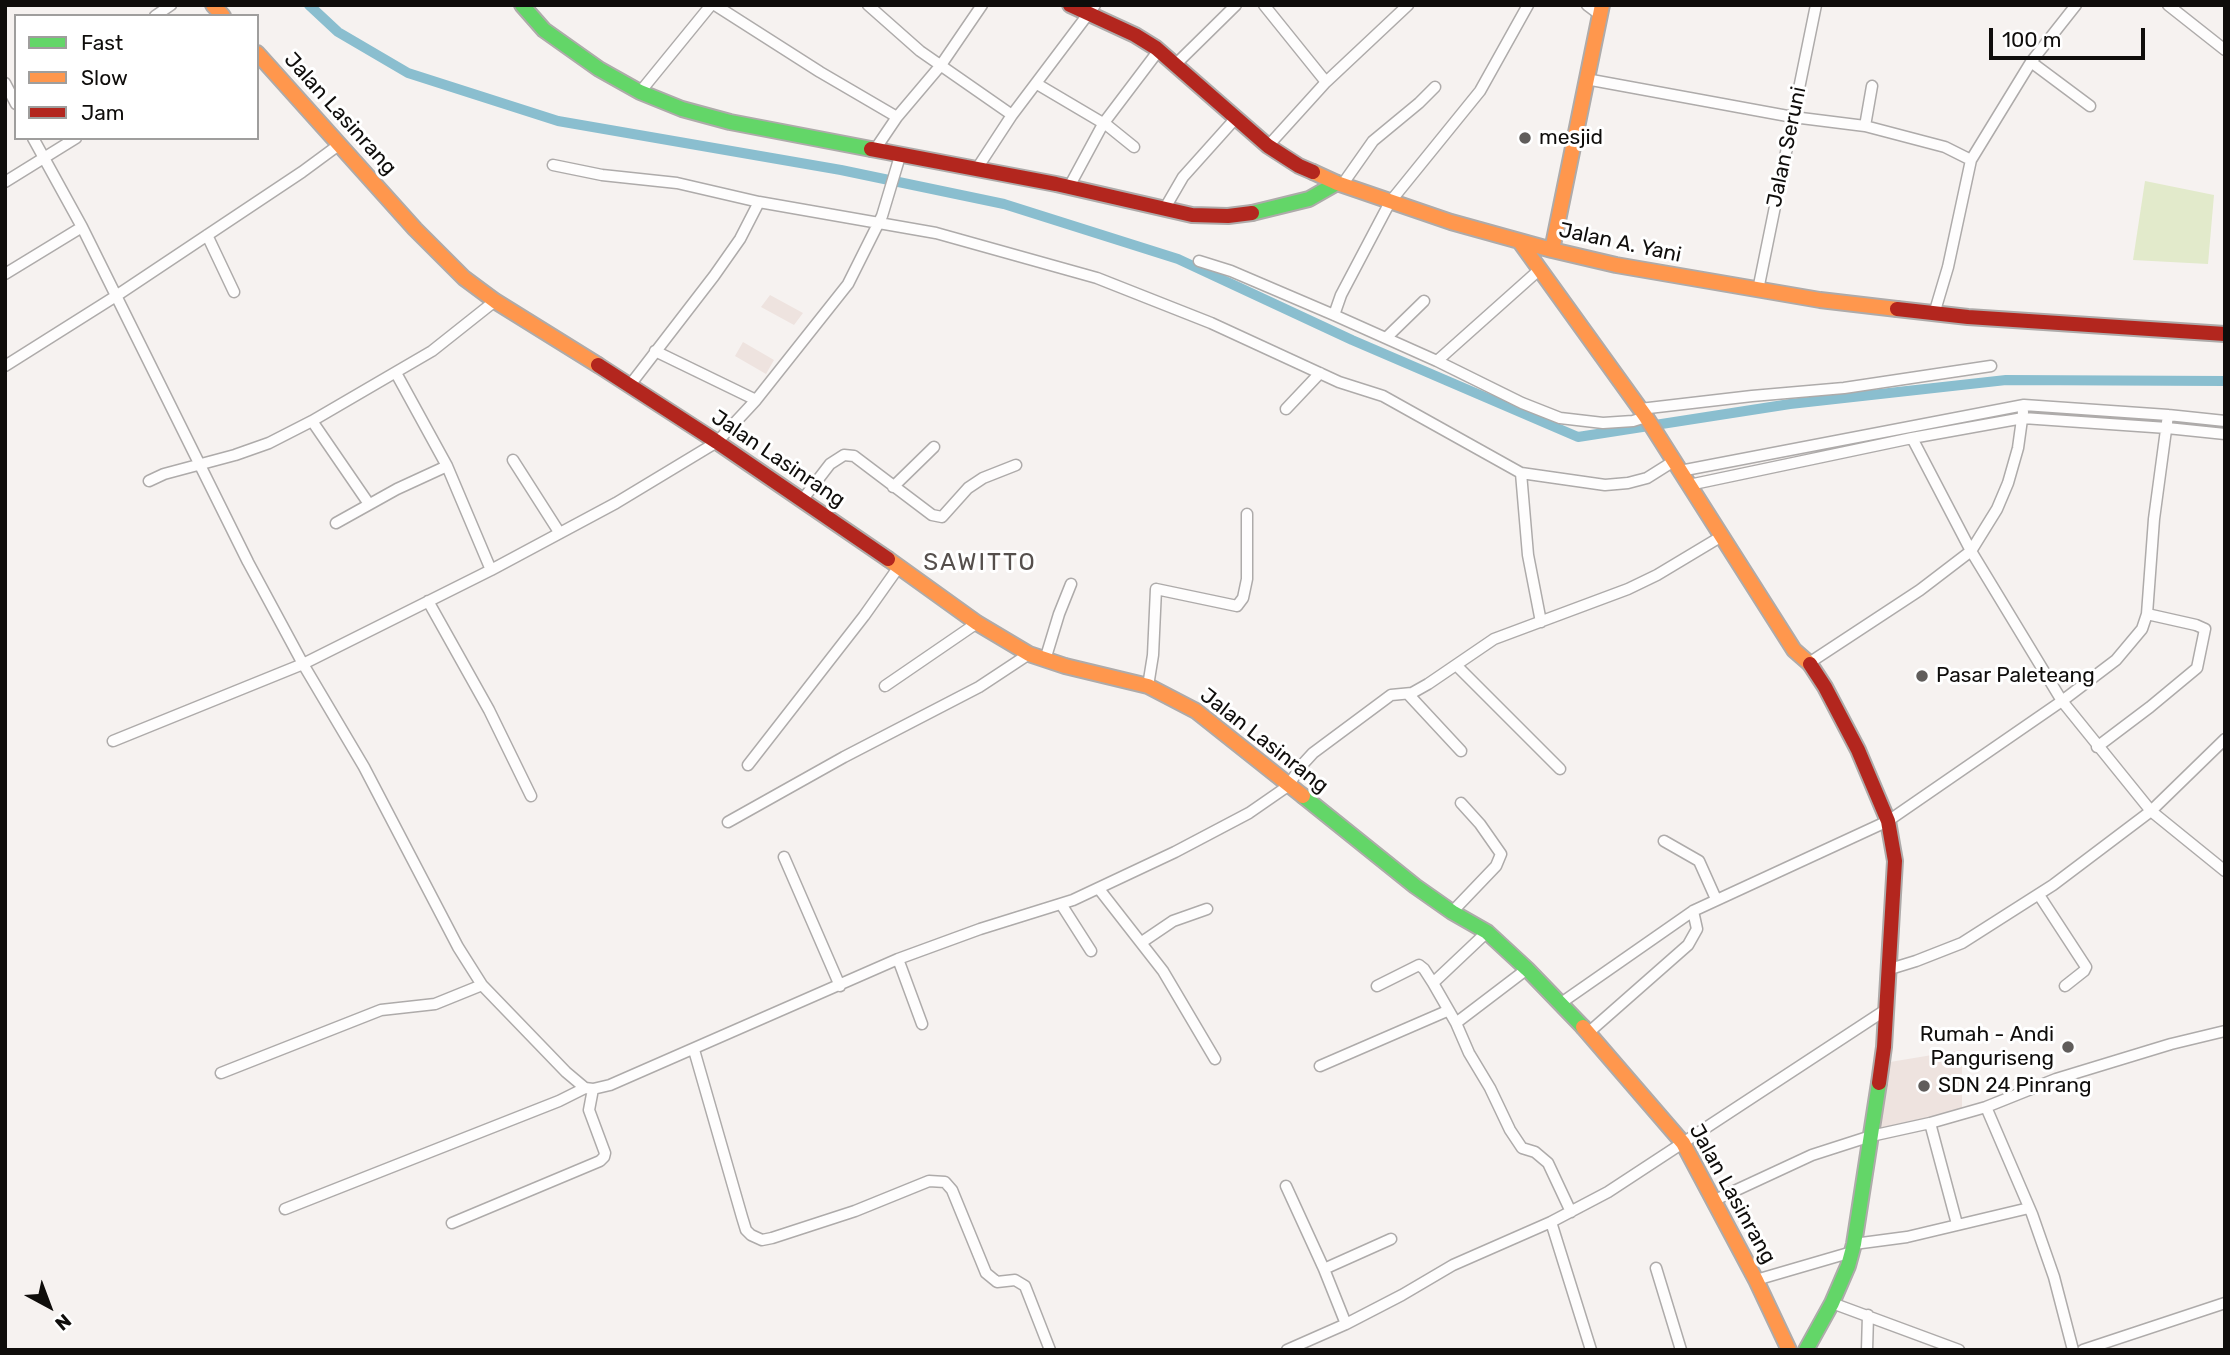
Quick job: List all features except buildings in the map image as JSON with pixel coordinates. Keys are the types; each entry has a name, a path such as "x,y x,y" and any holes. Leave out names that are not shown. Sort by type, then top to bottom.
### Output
{"main road":[{"path":"522,5 544,30 569,50 640,92 682,109 730,122 874,151 899,161 976,170 1069,187 1192,215 1260,212 1309,199 1339,184"},
{"name":"Jalan A. Yani","path":"1070,5 1091,9 1159,50 1235,119 1268,146 1299,166 1390,202 1520,242 1677,277 1819,300 1934,314 2225,334"},
{"path":"1552,250 1586,79 1596,8"},
{"name":"Jalan Lasinrang","path":"259,55 443,258 495,302 717,442 803,499 977,623 1029,654 1148,686 1188,706 1415,886 1487,932 1561,1003 1625,1071 1683,1143 1756,1280 1789,1350"},
{"path":"1520,242 1645,416 1794,650 1809,663 1825,687 1858,750 1888,821 1896,868 1887,1009 1871,1136 1853,1248 1832,1303 1806,1350"}],"street":[{"path":"640,92 713,5 897,117"},
{"path":"868,5 920,51 1012,115"},
{"path":"874,151 897,117 941,65 982,5"},
{"path":"1176,64 1236,5"},
{"path":"1264,5 1326,82"},
{"path":"1390,5 1397,15"},
{"path":"1268,146 1326,82 1408,5"},
{"path":"1334,314 1341,295 1390,202 1480,91 1528,5"},
{"name":"Jalan Seruni","path":"1758,290 1816,5"},
{"path":"1934,314 1948,267 1971,160 2031,62 2076,5"},
{"path":"2168,5 2225,50"},
{"path":"976,170 1012,115 1091,9"},
{"path":"1069,187 1103,124 1159,50"},
{"path":"2031,62 2090,106"},
{"path":"1586,79 1793,117 1865,126 1945,147 1971,160"},
{"path":"1037,83 1103,124 1134,147"},
{"path":"1865,126 1872,86"},
{"path":"1339,184 1373,141 1435,87"},
{"path":"1165,208 1183,177 1235,119"},
{"path":"34,140 82,226 248,562 303,664 364,767 458,947 482,985 566,1072 589,1089"},
{"path":"5,182 73,140"},
{"path":"5,366 116,296 312,166 340,144"},
{"path":"113,741 303,664 491,570 616,503 717,442 755,400 848,284 880,219 899,161"},
{"path":"553,164 602,175 677,183 759,202 880,219 1097,278 1211,323 1320,373 1384,396 1521,473 1605,485 1628,483 1647,478 1674,461 2024,405 2225,421"},
{"path":"630,385 715,276 740,239 759,202"},
{"path":"5,274 82,226"},
{"path":"207,234 234,292"},
{"path":"1199,261 1231,271 1334,314 1522,403 1560,418 1603,423 1633,421 1645,416 1752,396 1844,388 1991,366"},
{"path":"1437,361 1539,270"},
{"path":"1386,338 1424,301"},
{"path":"149,481 164,474 268,443 312,421 432,351 495,302"},
{"path":"655,351 755,400"},
{"path":"396,373 447,466 491,570"},
{"path":"1286,409 1320,373"},
{"path":"1809,663 1920,590 1971,551 1997,509 2008,483 2018,448 2024,405"},
{"path":"1561,1003 1693,911 1888,821 2062,701 2116,660 2141,629 2147,614 2154,519 2168,415"},
{"path":"1689,485 1912,438 2023,418 2225,434"},
{"path":"312,421 369,504"},
{"path":"1912,438 1971,551 2062,701 2151,811 2225,871"},
{"path":"894,487 934,447"},
{"path":"803,499 830,464 844,455 855,456 932,515 942,517 968,488 984,478 1016,465"},
{"path":"513,460 559,532"},
{"path":"336,523 447,466"},
{"path":"1521,473 1528,555 1541,622"},
{"path":"1148,686 1157,589 1237,606 1243,598 1247,579 1247,514"},
{"path":"285,1209 589,1089 610,1085 898,959 1099,889 1249,813 1288,786 1313,753 1391,695 1408,694 1428,684 1488,642 1657,575 1722,537"},
{"path":"748,765 898,568"},
{"path":"1045,660 1071,584"},
{"path":"428,601 489,710 531,796"},
{"path":"2098,747 2197,668 2205,629 2147,614"},
{"path":"885,686 977,623"},
{"path":"728,822 844,757 979,687 1029,654"},
{"path":"1456,665 1560,769"},
{"path":"1408,694 1461,751"},
{"path":"1890,969 1962,943 2039,895 2151,811 2225,739"},
{"path":"1452,912 1496,866 1501,854 1461,803"},
{"path":"1664,841 1699,861 1716,900"},
{"path":"784,857 840,986"},
{"path":"1099,889 1163,971 1215,1059"},
{"path":"2039,895 2086,967 2066,986"},
{"path":"1061,904 1091,951"},
{"path":"1142,942 1173,921 1207,909"},
{"path":"1588,1033 1688,944 1697,929 1693,911"},
{"path":"1433,984 1487,932"},
{"path":"898,959 922,1024"},
{"path":"1377,986 1419,965 1424,968 1456,1023 1510,1130 1522,1148 1535,1152 1548,1163 1571,1212"},
{"path":"1456,1023 1527,969"},
{"path":"221,1073 381,1010 435,1004 482,985"},
{"path":"1287,1350 1346,1324 1453,1265 1551,1222 1608,1192 1887,1009"},
{"path":"1320,1066 1447,1011"},
{"path":"1715,1200 1803,1158 1871,1136 1930,1124 1986,1107 2063,1077 2161,1046 2225,1031"},
{"path":"694,1050 746,1230 751,1235 762,1240 772,1238 855,1211 929,1181 945,1182 952,1190 986,1273 997,1282 1016,1280 1025,1286 1049,1350"},
{"path":"452,1223 600,1161 605,1153 589,1110 589,1089"},
{"path":"1986,1107 2029,1208 2054,1277 2073,1350"},
{"path":"1930,1124 1957,1224"},
{"path":"1286,1186 1346,1324"},
{"path":"1756,1280 1853,1248 2029,1208"},
{"path":"1551,1222 1591,1350"},
{"path":"1324,1269 1391,1240"},
{"path":"1656,1268 1681,1350"},
{"path":"1832,1303 1959,1350"},
{"path":"2083,1350 2225,1303"},
{"path":"1867,1350 1868,1315"}],"shaded area":[{"path":"770,295 803,313 794,325 761,307"},
{"path":"743,342 774,360 766,374 735,356"},
{"name":"SDN 24 Pinrang","path":"1962,1050 1962,1110 1877,1132 1890,1062"}],"green space":[{"path":"2145,181 2214,195 2208,264 2133,260"}],"waterway":[{"path":"309,5 338,32 408,73 558,121 841,170 1004,204 1178,259 1352,340 1578,437 1790,404 2006,380 2225,381"}],"traffic: fast":[{"path":"522,5 544,30 599,69 640,92 682,109 730,122 871,149"},
{"path":"1252,213 1309,199 1337,183"},
{"path":"1303,796 1415,886 1487,932 1583,1027"},
{"path":"1806,1350 1832,1303 1848,1266 1854,1244 1879,1083"}],"traffic: slow":[{"path":"213,5 221,14"},
{"path":"1552,250 1602,5"},
{"path":"259,55 415,229 464,278 495,301 598,365"},
{"path":"1313,172 1337,183 1451,222 1552,250 1616,265 1820,300 1897,309"},
{"path":"1520,242 1646,417 1794,650 1810,664"},
{"path":"888,559 977,623 1029,654 1065,666 1148,686 1196,711 1303,796"},
{"path":"1583,1027 1683,1143 1756,1280 1789,1350"}],"traffic: jam":[{"path":"1070,5 1135,35 1156,48 1268,146 1313,172"},
{"path":"871,149 1056,184 1192,215 1228,216 1252,213"},
{"path":"1897,309 1968,317 2225,334"},
{"path":"598,365 717,442 888,559"},
{"path":"1810,664 1858,750 1888,821 1895,861 1884,1047 1879,1083"}],"place":[{"name":"mesjid","path":"1525,138"},
{"name":"Pasar Paleteang","path":"1922,676"},
{"name":"Rumah - Andi Panguriseng","path":"2068,1047"},
{"name":"SDN 24 Pinrang","path":"1924,1086"}],"district":[{"name":"SAWITTO","path":"980,563"}]}
